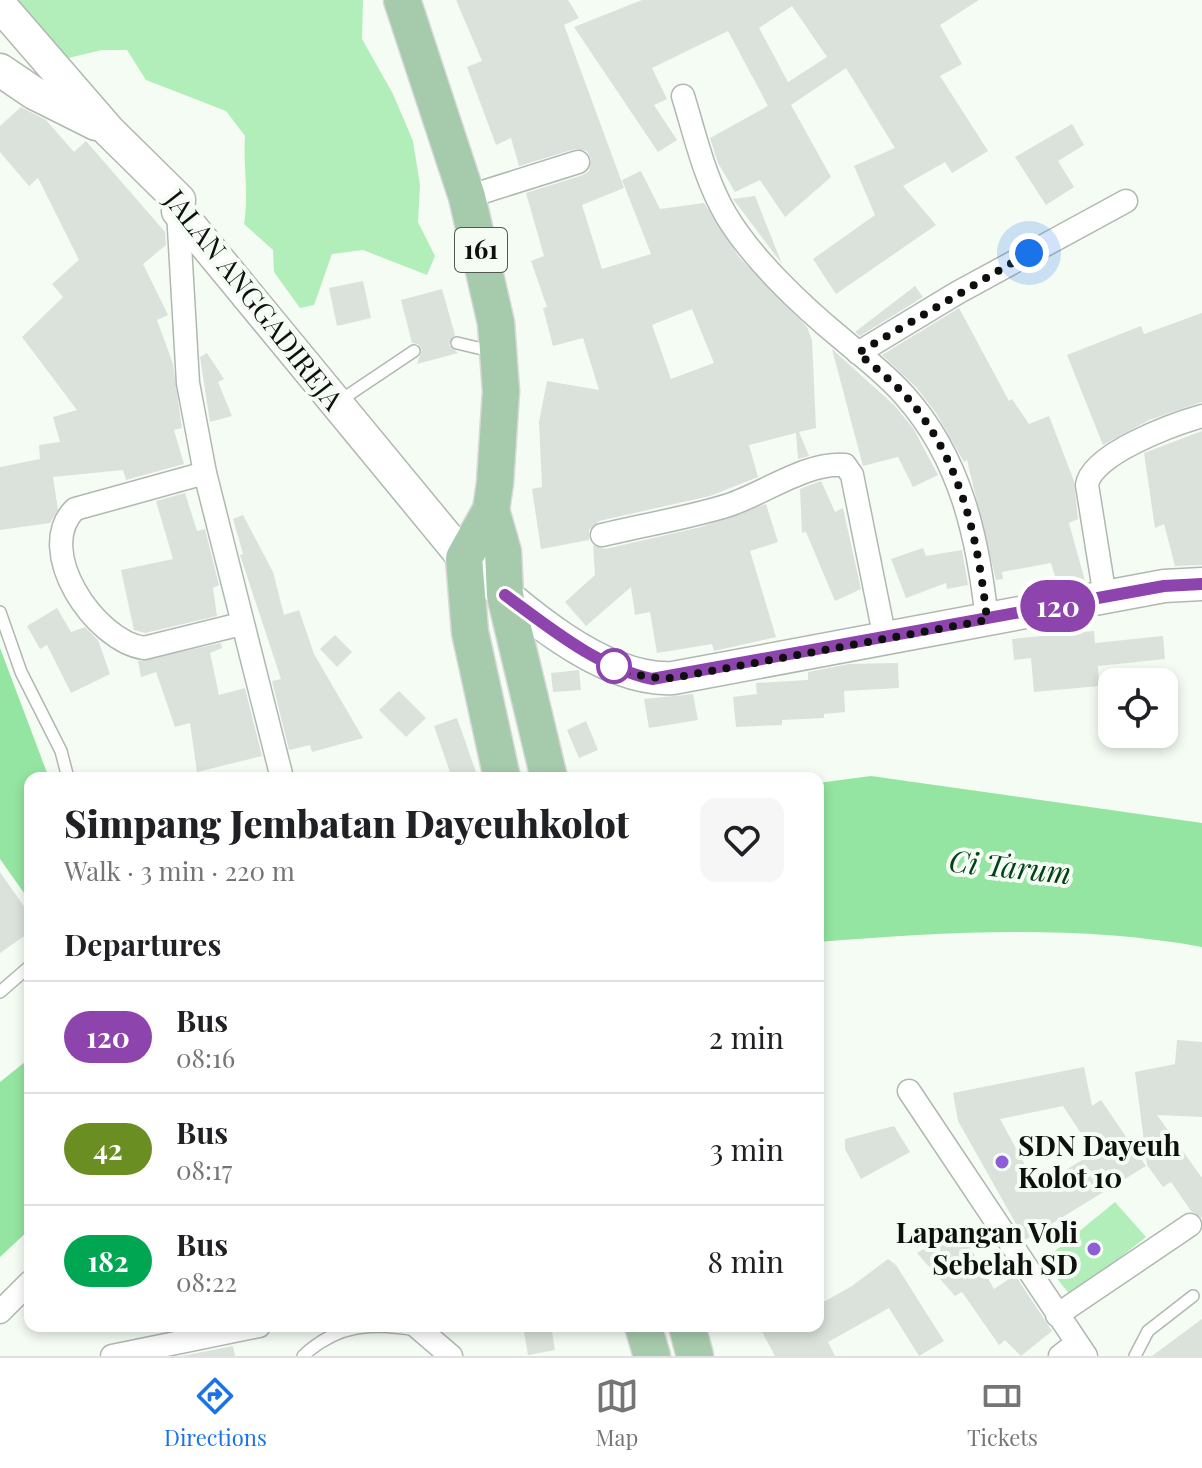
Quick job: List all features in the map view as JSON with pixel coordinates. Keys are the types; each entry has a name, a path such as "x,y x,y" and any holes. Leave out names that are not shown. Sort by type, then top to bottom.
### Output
{"main road":[{"name":"161","path":"403,0 467,197 496,323 499,353 497,455 491,510 503,552 505,595 548,772"},
{"name":"JALAN ANGGADIREJA","path":"0,5 109,131 179,200 178,211 464,558 505,595 571,642 628,674 652,679 1105,597 1202,584"},
{"path":"0,70 34,93 109,131"},
{"name":"161","path":"464,558 491,510"},
{"path":"464,558 470,632 501,772"},
{"path":"645,1332 652,1356"},
{"path":"689,1332 695,1356"}],"street":[{"path":"683,96 702,160 726,216 784,286 905,396 939,445 961,487 979,554 987,620"},
{"path":"467,197 578,162"},
{"path":"858,353 957,293 1126,201"},
{"path":"178,211 188,383 205,473 280,772"},
{"path":"1105,597 1087,485 1090,472 1105,460 1174,424 1202,416"},
{"path":"602,535 716,509 795,476 833,464 845,465 852,475 885,639"},
{"path":"205,473 75,509 64,519 60,532 63,560 76,594 120,641 131,647 144,648 241,624"},
{"path":"909,1091 1057,1315 1075,1352"},
{"path":"1057,1315 1190,1225"},
{"path":"0,1312 24,1288"},
{"path":"112,1356 230,1332"},
{"path":"422,1332 451,1356"}],"lane":[{"path":"457,343 499,353"},
{"path":"335,404 414,351"},
{"path":"0,612 21,672 61,751 66,772"},
{"path":"0,992 24,971"},
{"path":"1135,1356 1148,1331 1193,1296"},
{"path":"303,1356 326,1337 338,1332"}],"shaded area":[{"path":"15,0 363,0 362,39 393,94 413,141 420,185 418,222 435,256 427,275 363,250 332,254 314,305 300,308 274,272 273,250 244,224 245,136 226,111 146,80 127,50 102,50 64,59"},
{"name":"Lapangan Voli Sebelah SD","path":"1115,1202 1146,1237 1071,1296 1043,1261"}],"water":[{"path":"0,648 47,772 24,772 24,893 0,859"},
{"name":"Ci Tarum","path":"871,776 1202,823 1202,947 1106,935 1010,932 824,942 824,782"},
{"path":"24,1063 24,1235 0,1257 0,1082"}],"building":[{"path":"456,0 568,0 579,18 564,25 624,188 582,205 602,269 651,254 622,180 641,171 660,209 704,203 739,257 807,327 812,340 816,428 799,432 809,456 798,459 796,433 749,445 758,477 710,496 599,521 589,530 589,540 541,549 532,489 542,487 539,422 547,381 599,390 583,338 553,346 543,308 547,307 531,261 544,256 526,193 583,175 589,171 591,159 587,151 575,149 519,166 511,138 496,145 467,67 482,61","holes":["692,309 714,363 671,379 652,325"]},
{"path":"642,0 979,0 940,25 962,64 940,76 988,151 952,173 945,162 903,186 936,225 836,294 813,259 875,215 854,166 895,148 846,68 791,105 831,177 785,217 760,180 735,192 718,163 710,138 768,106 728,31 652,68 667,99 654,105 677,140 658,152 574,27","holes":["792,6 827,57 788,82 759,28"]},
{"path":"21,107 46,120 74,152 86,141 165,232 166,245 143,264 168,315 157,320 173,364 182,428 174,430 184,464 126,480 123,470 53,477 58,510 50,523 0,530 0,467 40,459 39,445 60,442 53,417 77,410 22,337 63,297 52,284 79,260 38,178 29,186 0,152 0,126"},
{"path":"1072,124 1084,145 1058,161 1074,187 1046,205 1015,157"},
{"path":"755,196 782,264 733,199"},
{"path":"363,281 371,318 337,326 329,288"},
{"path":"915,286 923,297 860,336 855,332"},
{"path":"442,289 455,335 449,345 458,353 417,364 422,350 418,344 412,343 401,300"},
{"path":"959,308 1009,401 1012,399 1029,424 1049,416 1074,481 1078,519 1069,523 1085,581 1058,586 1051,563 1002,572 1003,579 996,580 967,460 964,462 936,413 916,387 882,355"},
{"path":"1202,313 1202,402 1149,420 1103,445 1067,355 1141,326 1144,334"},
{"path":"832,349 894,405 913,428 938,475 913,487 898,457 863,466"},
{"path":"207,353 224,379 218,382 232,416 210,422 200,357"},
{"path":"1202,431 1202,565 1175,566 1164,524 1155,528 1144,453"},
{"path":"821,481 835,512 843,508 861,589 835,601 806,532 802,533 800,489"},
{"path":"185,493 197,531 205,529 219,585 213,588 217,616 145,633 134,630 121,570 173,559 156,501"},
{"path":"766,504 778,542 750,551 776,637 714,651 712,644 657,653 650,612 635,615 631,587 586,626 565,602 595,575 593,545 605,549 701,527"},
{"path":"243,515 273,572 284,615 299,610 314,654 363,738 312,752 310,745 289,750 272,681 281,679 240,555 243,554 233,519"},
{"path":"923,548 926,556 962,550 968,585 947,589 946,583 906,598 891,559"},
{"path":"57,608 71,632 85,627 98,640 110,674 71,693 47,645 40,649 27,626"},
{"path":"1094,631 1095,643 1163,636 1165,659 1098,666 1098,686 1034,692 1031,658 1014,660 1012,639"},
{"path":"335,635 352,652 337,667 320,649"},
{"path":"221,643 222,648 210,653 219,695 245,688 262,756 197,772 190,723 175,727 156,672 141,677 138,661"},
{"path":"898,663 899,688 844,691 845,712 824,714 824,718 782,720 782,725 736,727 733,697 757,694 756,683 808,680 808,672 849,664"},
{"path":"579,670 581,690 553,692 551,673"},
{"path":"399,691 426,718 406,737 379,710"},
{"path":"693,694 698,720 649,728 644,699"},
{"path":"457,718 476,772 450,772 434,726"},
{"path":"586,721 598,750 579,758 567,730"},
{"path":"0,872 24,906 24,936 0,953"},
{"path":"1177,1040 1202,1042 1202,1117 1157,1115 1202,1178 1202,1218 1191,1211 1171,1182 1163,1187 1147,1165 1135,1072 1175,1064"},
{"path":"1084,1067 1092,1106 1101,1100 1146,1166 1025,1240 958,1121 953,1093","holes":["1063,1106 1094,1153 1037,1187 1000,1119"]},
{"path":"894,1126 910,1152 861,1179 845,1149 845,1139"},
{"path":"959,1228 994,1289 1015,1275 1052,1331 1021,1356 1005,1340 999,1345 962,1292 955,1296 917,1253"},
{"path":"888,1259 896,1265 944,1341 919,1356 889,1308 828,1342 835,1356 775,1356 762,1332 824,1332 824,1302 852,1286"},
{"path":"1202,1319 1202,1356 1152,1356"},
{"path":"524,1332 552,1332 555,1350 528,1355"},
{"path":"233,1346 235,1356 182,1356"}],"bus line":[{"name":"120","path":"505,595 571,642 628,674 652,679 673,678 1164,586 1202,584"}],"place":[{"name":"SDN Dayeuh Kolot 10","path":"1002,1162"},
{"name":"Lapangan Voli Sebelah SD","path":"1094,1249"}],"route":[{"path":"614,666 628,674 652,679 673,678 987,620 979,554 961,487 939,445 905,396 858,353 1029,253"}]}
